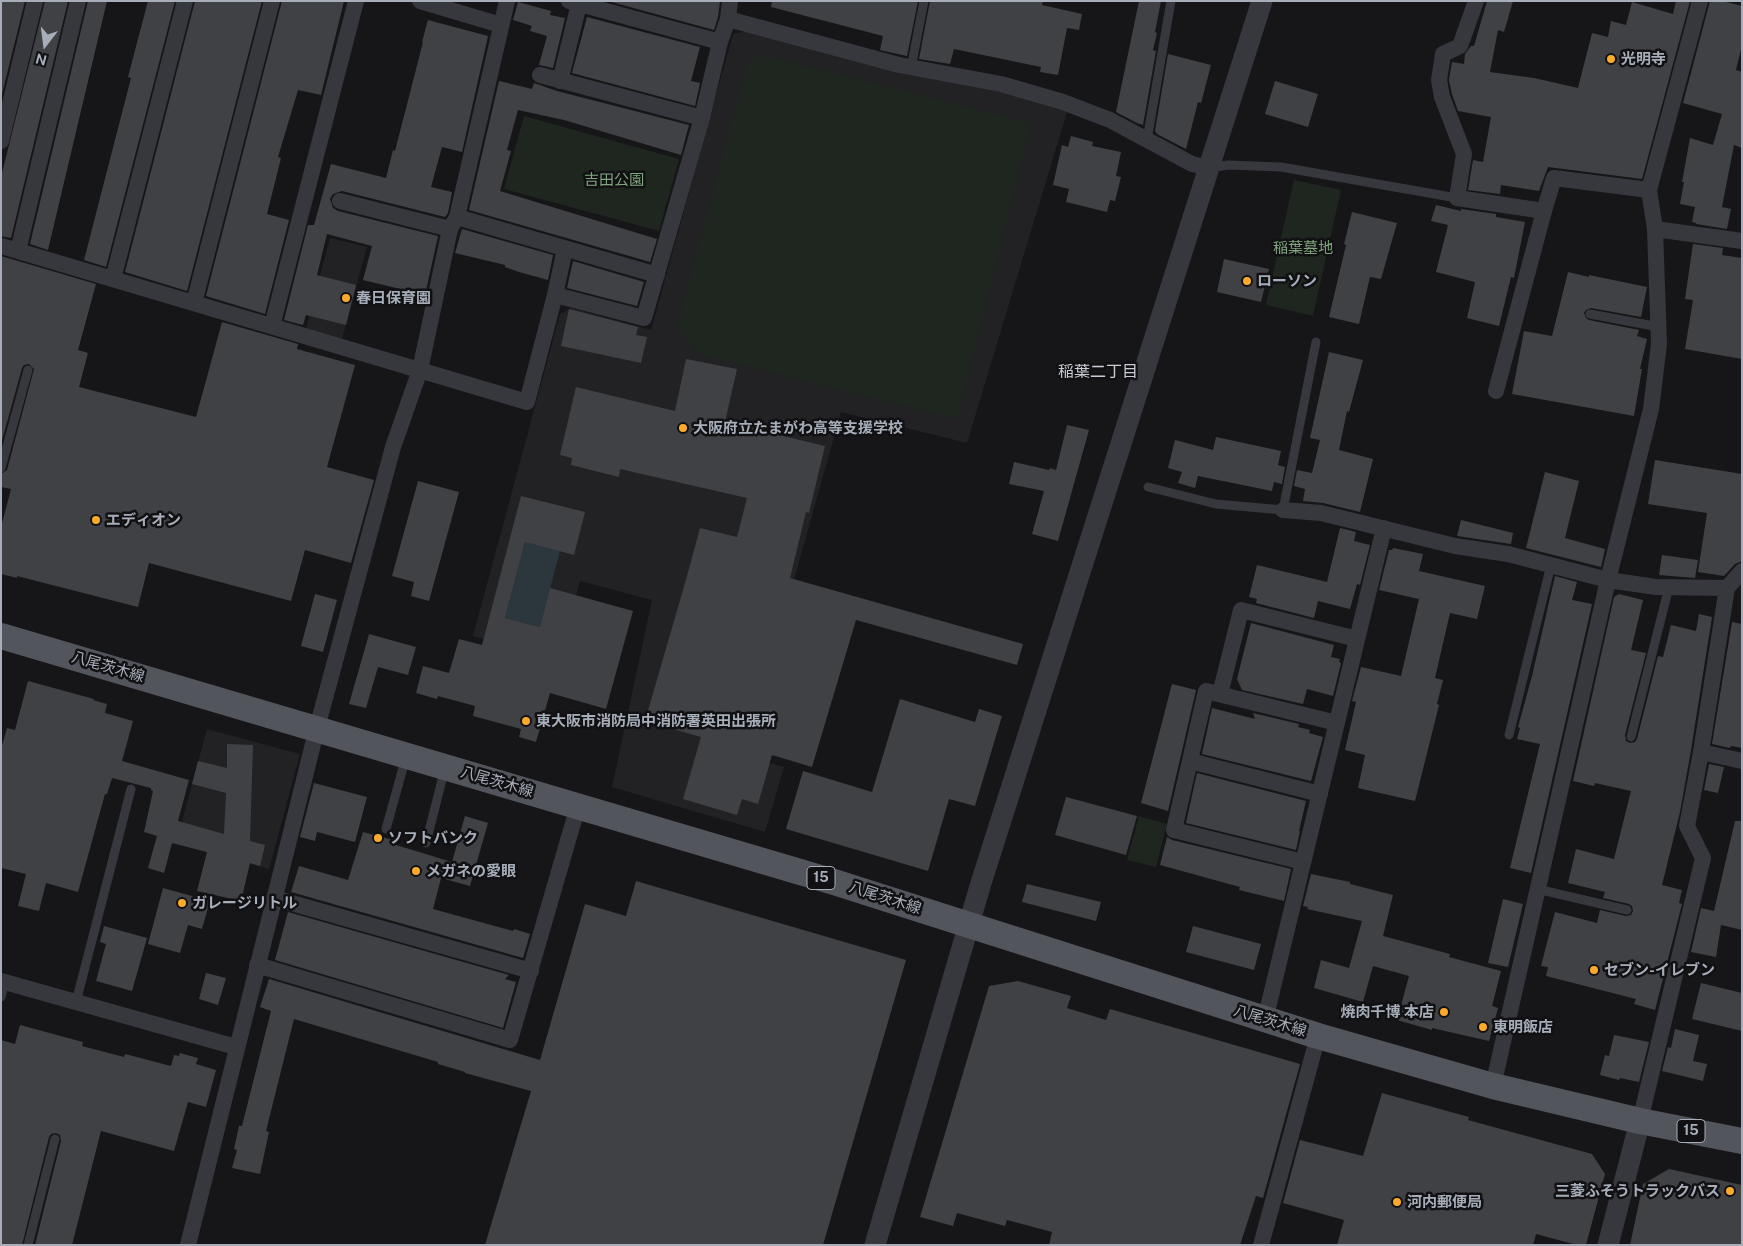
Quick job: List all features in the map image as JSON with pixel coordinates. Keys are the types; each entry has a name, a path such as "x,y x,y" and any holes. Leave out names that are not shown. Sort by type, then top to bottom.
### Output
{"main road":[{"name":"八尾茨木線","path":"1,636 834,882 1318,1036 1493,1086 1640,1121 1742,1141"}],"street":[{"path":"1,141 35,1"},
{"path":"18,251 78,1"},
{"path":"113,279 185,1"},
{"path":"194,303 272,1"},
{"path":"272,326 356,1"},
{"path":"420,1 501,25"},
{"path":"188,1245 317,728 393,448 420,370 507,1"},
{"path":"555,295 644,318 702,118 720,42 728,18 730,1"},
{"path":"875,1245 968,925 1262,1"},
{"path":"1476,1 1460,46 1443,54 1439,80 1442,97 1464,154 1457,198 1544,211"},
{"path":"1493,1086 1608,580 1651,409 1659,344 1659,327 1656,229 1649,190 1700,1"},
{"path":"560,81 574,3 720,42"},
{"path":"728,18 911,68 1001,84 1063,102 1110,120 1192,164 1210,168"},
{"path":"540,75 702,118"},
{"path":"1496,392 1554,178 1649,190"},
{"path":"340,201 454,223 565,249 657,275"},
{"path":"1656,229 1742,240"},
{"path":"1,246 526,402 555,295 565,249"},
{"path":"1283,510 1322,513 1455,546 1508,554 1608,580 1656,587 1727,588"},
{"path":"1265,1020 1384,528"},
{"path":"1608,1245 1640,1121 1703,858 1687,826 1701,752 1727,588 1742,571"},
{"path":"1220,694 1241,610 1357,639"},
{"path":"1303,862 1174,830 1206,691 1337,723"},
{"path":"1701,752 1742,761"},
{"path":"1190,761 1320,794"},
{"path":"257,965 510,1040 578,806"},
{"path":"274,898 530,971"},
{"path":"3,987 76,1002 236,1047"},
{"path":"1261,1245 1318,1036"}],"lane":[{"path":"911,68 924,1"},
{"path":"1147,140 1172,1"},
{"path":"1210,168 1228,165 1281,167 1457,198"},
{"path":"1590,314 1659,327"},
{"path":"1148,487 1216,504 1283,510 1316,342"},
{"path":"1,468 28,370"},
{"path":"1509,735 1551,565"},
{"path":"1631,738 1668,587"},
{"path":"386,829 406,755"},
{"path":"426,843 446,767"},
{"path":"76,1002 131,789"},
{"path":"1538,889 1627,910"},
{"path":"28,1245 55,1139"}],"shaded area":[{"name":"大阪府立たまがわ高等支援学校","path":"747,31 1000,89 1067,112 967,443 841,412 745,755 784,767 765,832 612,787 652,600 580,581 557,660 473,636 560,314 571,308 651,330 733,34"},
{"path":"330,238 367,247 342,339 306,329"},
{"path":"525,542 560,551 540,627 505,618"},
{"path":"207,729 300,754 269,869 176,844"}],"green space":[{"path":"762,55 1031,123 957,419 699,354 677,326 748,61"},
{"name":"吉田公園","path":"524,116 679,159 659,231 504,189"},
{"name":"稲葉墓地","path":"1294,180 1341,190 1313,316 1266,305"},
{"path":"1139,816 1167,824 1156,867 1127,860"}],"building":[{"path":"1,1 25,1 1,98"},
{"path":"45,1 68,1 11,238 1,236 1,177"},
{"path":"88,1 107,1 48,250 30,244"},
{"path":"148,1 175,1 106,267 84,260 131,78 128,77"},
{"path":"195,1 262,1 187,291 125,272"},
{"path":"282,1 344,1 321,95 298,90 278,157 281,158 267,214 289,220 265,314 206,296"},
{"path":"608,1 720,1 714,30"},
{"path":"772,1 918,1 907,56 880,50 883,36 771,7"},
{"path":"930,1 1043,1 1042,5 1082,14 1079,30 1067,28 1058,75 1040,72 1041,67 954,49 950,64 919,59"},
{"path":"1139,1 1161,1 1153,50 1156,51 1143,125 1116,112"},
{"path":"1487,1 1513,1 1504,32 1498,30 1490,72 1534,78 1578,88 1592,33 1608,37 1611,21 1626,25 1632,2 1673,14 1676,1 1690,1 1642,179 1548,167 1539,191 1501,185 1500,194 1468,190 1473,160 1483,162 1491,117 1458,111 1449,80 1452,62 1464,64 1465,54 1471,46 1474,46"},
{"path":"1710,1 1722,1 1742,6 1742,45 1736,70 1742,72 1742,148 1734,145 1722,207 1731,209 1727,229 1692,222 1695,207 1680,204 1690,138 1713,145 1722,114 1683,103"},
{"path":"518,2 551,11 550,15 565,18 553,68 539,65 547,36 530,31 532,26 513,20"},
{"path":"587,17 700,47 691,81 700,83 695,106 572,73"},
{"path":"428,20 488,36 462,152 442,147 431,187 452,192 448,213 445,217 342,191 333,194 330,199 333,208 338,211 438,236 425,295 363,280 372,246 327,234 317,275 356,285 346,325 306,315 303,325 284,320 308,225 314,225 331,164 386,178 393,150 395,151"},
{"path":"1168,54 1211,65 1201,103 1198,102 1186,149 1157,134 1155,131"},
{"path":"499,81 532,89 534,83 557,91 689,125 681,155 564,120 518,110 507,150 511,151 500,191 657,239 650,262 469,210"},
{"path":"1275,81 1318,94 1308,127 1265,114"},
{"path":"1071,136 1093,142 1092,146 1121,152 1116,176 1121,177 1115,201 1110,200 1107,212 1066,202 1069,189 1053,185 1062,145 1068,147"},
{"path":"1436,205 1461,211 1461,209 1496,214 1496,217 1525,222 1514,278 1511,277 1499,326 1467,318 1475,282 1436,272 1448,225 1431,221"},
{"path":"1352,212 1397,223 1381,279 1370,277 1359,324 1329,317"},
{"path":"462,229 553,255 548,280 519,272 505,267 505,265 455,253"},
{"path":"1693,244 1723,248 1722,255 1742,258 1742,359 1685,349 1693,300 1685,299"},
{"path":"1,256 96,284 78,350 88,353 79,387 196,417 222,322 298,344 297,349 355,365 327,467 374,480 351,563 305,550 291,601 149,563 138,607 17,576 17,578 1,574 1,527 11,489 1,487 1,474 7,470 34,369 29,364 24,365 22,368 1,444"},
{"path":"1224,259 1269,269 1261,302 1217,292"},
{"path":"573,261 644,282 637,306 567,288"},
{"path":"1568,272 1647,287 1641,317 1591,308 1584,313 1589,320 1639,330 1637,336 1647,339 1640,369 1642,369 1634,416 1512,394 1524,331 1552,336"},
{"path":"569,309 638,327 636,335 647,337 641,363 561,346"},
{"path":"1329,352 1363,360 1349,412 1347,411 1339,450 1373,459 1360,512 1323,503 1303,501 1305,489 1294,486 1297,470 1312,473 1320,440 1310,438"},
{"path":"686,359 737,369 725,422 825,446 809,513 806,512 790,578 1023,644 1017,665 856,620 812,767 772,755 758,804 742,799 737,815 683,799 701,737 645,721 700,528 737,537 747,498 620,469 619,477 571,465 572,458 560,455 576,387 675,411"},
{"path":"1067,425 1089,430 1058,541 1032,534 1044,491 1009,484 1014,462 1056,470"},
{"path":"1216,437 1281,451 1278,465 1285,467 1282,484 1274,482 1272,491 1198,476 1195,488 1178,483 1182,472 1168,468 1175,440 1213,450"},
{"path":"1655,460 1742,474 1742,561 1735,564 1724,576 1698,572 1707,513 1648,504"},
{"path":"1545,472 1579,481 1565,538 1605,549 1601,567 1526,548"},
{"path":"418,481 459,492 429,601 411,596 414,582 392,576"},
{"path":"521,496 585,512 574,555 525,542 505,618 540,627 550,588 633,611 606,709 550,693 536,742 519,737 521,729 473,716 475,706 438,696 437,699 416,693 423,666 449,673 459,639 482,645"},
{"path":"1461,520 1513,533 1511,544 1457,536"},
{"path":"1340,528 1356,532 1354,541 1370,545 1360,585 1357,584 1350,609 1318,601 1314,618 1256,603 1257,599 1249,597 1257,565 1327,582"},
{"path":"1393,548 1423,554 1419,571 1485,586 1477,619 1450,613 1435,678 1443,680 1437,704 1439,705 1415,801 1358,788 1365,755 1345,750 1356,702 1352,701 1361,667 1401,676 1419,599 1379,590 1389,550"},
{"path":"1662,555 1698,560 1695,578 1659,575"},
{"path":"1555,576 1577,582 1572,600 1592,604 1531,873 1510,868 1540,744 1517,739 1520,728 1518,727"},
{"path":"315,594 337,600 323,652 301,646"},
{"path":"1619,594 1643,600 1631,650 1646,653 1625,735 1626,741 1630,743 1635,742 1637,739 1658,656 1663,657 1671,625 1696,631 1699,614 1712,617 1680,812 1662,885 1682,890 1679,903 1682,904 1655,1010 1634,1004 1636,999 1546,976 1548,967 1541,966 1555,912 1597,923 1600,910 1626,916 1631,915 1633,911 1632,906 1629,904 1603,898 1605,892 1568,883 1576,849 1614,859 1631,791 1595,783 1594,786 1573,781 1614,597"},
{"path":"1732,622 1742,624 1742,748 1731,746 1730,748 1712,744"},
{"path":"1251,623 1334,645 1331,657 1340,659 1339,662 1341,663 1333,696 1307,689 1303,704 1242,690 1237,679"},
{"path":"369,634 416,647 408,675 378,667 366,708 349,704"},
{"path":"28,681 94,699 107,704 105,713 133,721 122,761 189,780 178,821 224,834 226,793 192,784 198,761 227,768 227,744 253,745 250,841 265,845 260,866 250,863 241,901 197,891 207,852 172,843 164,873 148,868 157,836 144,832 153,791 151,788 112,778 107,794 105,794 78,892 46,883 39,911 18,906 26,874 1,868 1,749 7,728 15,730"},
{"path":"1172,684 1196,690 1168,811 1141,803"},
{"path":"900,699 975,722 979,709 1002,716 975,806 949,799 928,871 786,829 803,771 872,792"},
{"path":"1212,708 1255,719 1253,713 1299,724 1298,727 1310,730 1309,733 1323,737 1311,781 1202,754"},
{"path":"1709,764 1724,767 1718,793 1704,790"},
{"path":"1197,773 1306,801 1296,850 1186,823"},
{"path":"314,783 367,797 355,842 317,832 315,841 300,837"},
{"path":"1066,797 1137,816 1126,855 1055,835"},
{"path":"465,816 488,823 470,886 441,878 433,909 530,934 523,958 291,892 299,866 348,880 363,832 397,841 396,845 452,862"},
{"path":"1735,821 1742,821 1742,930 1721,925 1716,957 1691,952 1701,908 1714,911"},
{"path":"1167,837 1172,840 1291,869 1284,901 1239,890 1240,887 1160,865"},
{"path":"1311,874 1350,882 1350,884 1393,895 1383,936 1450,954 1449,957 1501,971 1492,1006 1498,1008 1489,1041 1432,1028 1432,1030 1397,1020 1409,976 1373,966 1363,1002 1314,988 1321,960 1349,968 1362,921 1307,909 1308,907 1303,906"},
{"path":"636,881 906,960 823,1245 485,1245 531,1091 465,1073 438,1064 438,1062 294,1019 266,1131 269,1132 260,1174 232,1168 237,1150 234,1149 239,1126 242,1126 271,1011 260,1007 269,979 540,1060 585,904 626,916"},
{"path":"1027,884 1101,902 1096,921 1022,902"},
{"path":"163,888 210,901 202,929 188,925 180,953 148,944"},
{"path":"1503,899 1523,904 1508,967 1488,963"},
{"path":"288,912 509,975 505,979 516,982 503,1028 275,960"},
{"path":"104,926 147,938 132,991 96,981 106,944 100,942"},
{"path":"1193,926 1261,944 1254,970 1186,952"},
{"path":"206,973 226,978 218,1005 199,999"},
{"path":"1018,981 1071,996 1067,1008 1106,1020 1110,1009 1300,1064 1263,1198 1256,1196 1240,1245 1049,1245 1052,1232 1007,1220 1005,1226 957,1213 953,1226 920,1217 989,986"},
{"path":"1701,983 1742,993 1742,1031 1692,1019"},
{"path":"20,1025 83,1042 82,1046 124,1057 125,1054 171,1066 174,1055 179,1056 180,1053 198,1058 196,1064 216,1070 206,1107 188,1102 174,1151 101,1131 72,1245 35,1245 61,1141 60,1135 56,1133 51,1134 49,1137 22,1245 1,1245 1,1040 15,1044"},
{"path":"1675,1029 1699,1035 1693,1061 1707,1064 1703,1081 1662,1071 1668,1047 1671,1048"},
{"path":"1614,1035 1649,1042 1639,1082 1620,1078 1619,1080 1600,1075 1605,1055 1609,1056"},
{"path":"1382,1093 1469,1117 1468,1120 1592,1154 1605,1174 1586,1245 1577,1245 1536,1234 1533,1245 1337,1245 1344,1220 1283,1203 1300,1140 1363,1156"},
{"path":"1669,1169 1742,1185 1742,1245 1630,1245 1643,1184"}],"place":[{"name":"光明寺","path":"1611,59"},
{"name":"ローソン","path":"1247,281"},
{"name":"春日保育園","path":"346,298"},
{"name":"大阪府立たまがわ高等支援学校","path":"683,428"},
{"name":"エディオン","path":"96,520"},
{"name":"東大阪市消防局中消防署英田出張所","path":"526,721"},
{"name":"ソフトバンク","path":"378,838"},
{"name":"メガネの愛眼","path":"416,871"},
{"name":"ガレージリトル","path":"182,903"},
{"name":"セブン-イレブン","path":"1594,970"},
{"name":"焼肉千博 本店","path":"1444,1012"},
{"name":"東明飯店","path":"1483,1027"},
{"name":"三菱ふそうトラックバス","path":"1730,1191"},
{"name":"河内郵便局","path":"1397,1202"}],"district":[{"name":"稲葉二丁目","path":"1098,372"}]}
